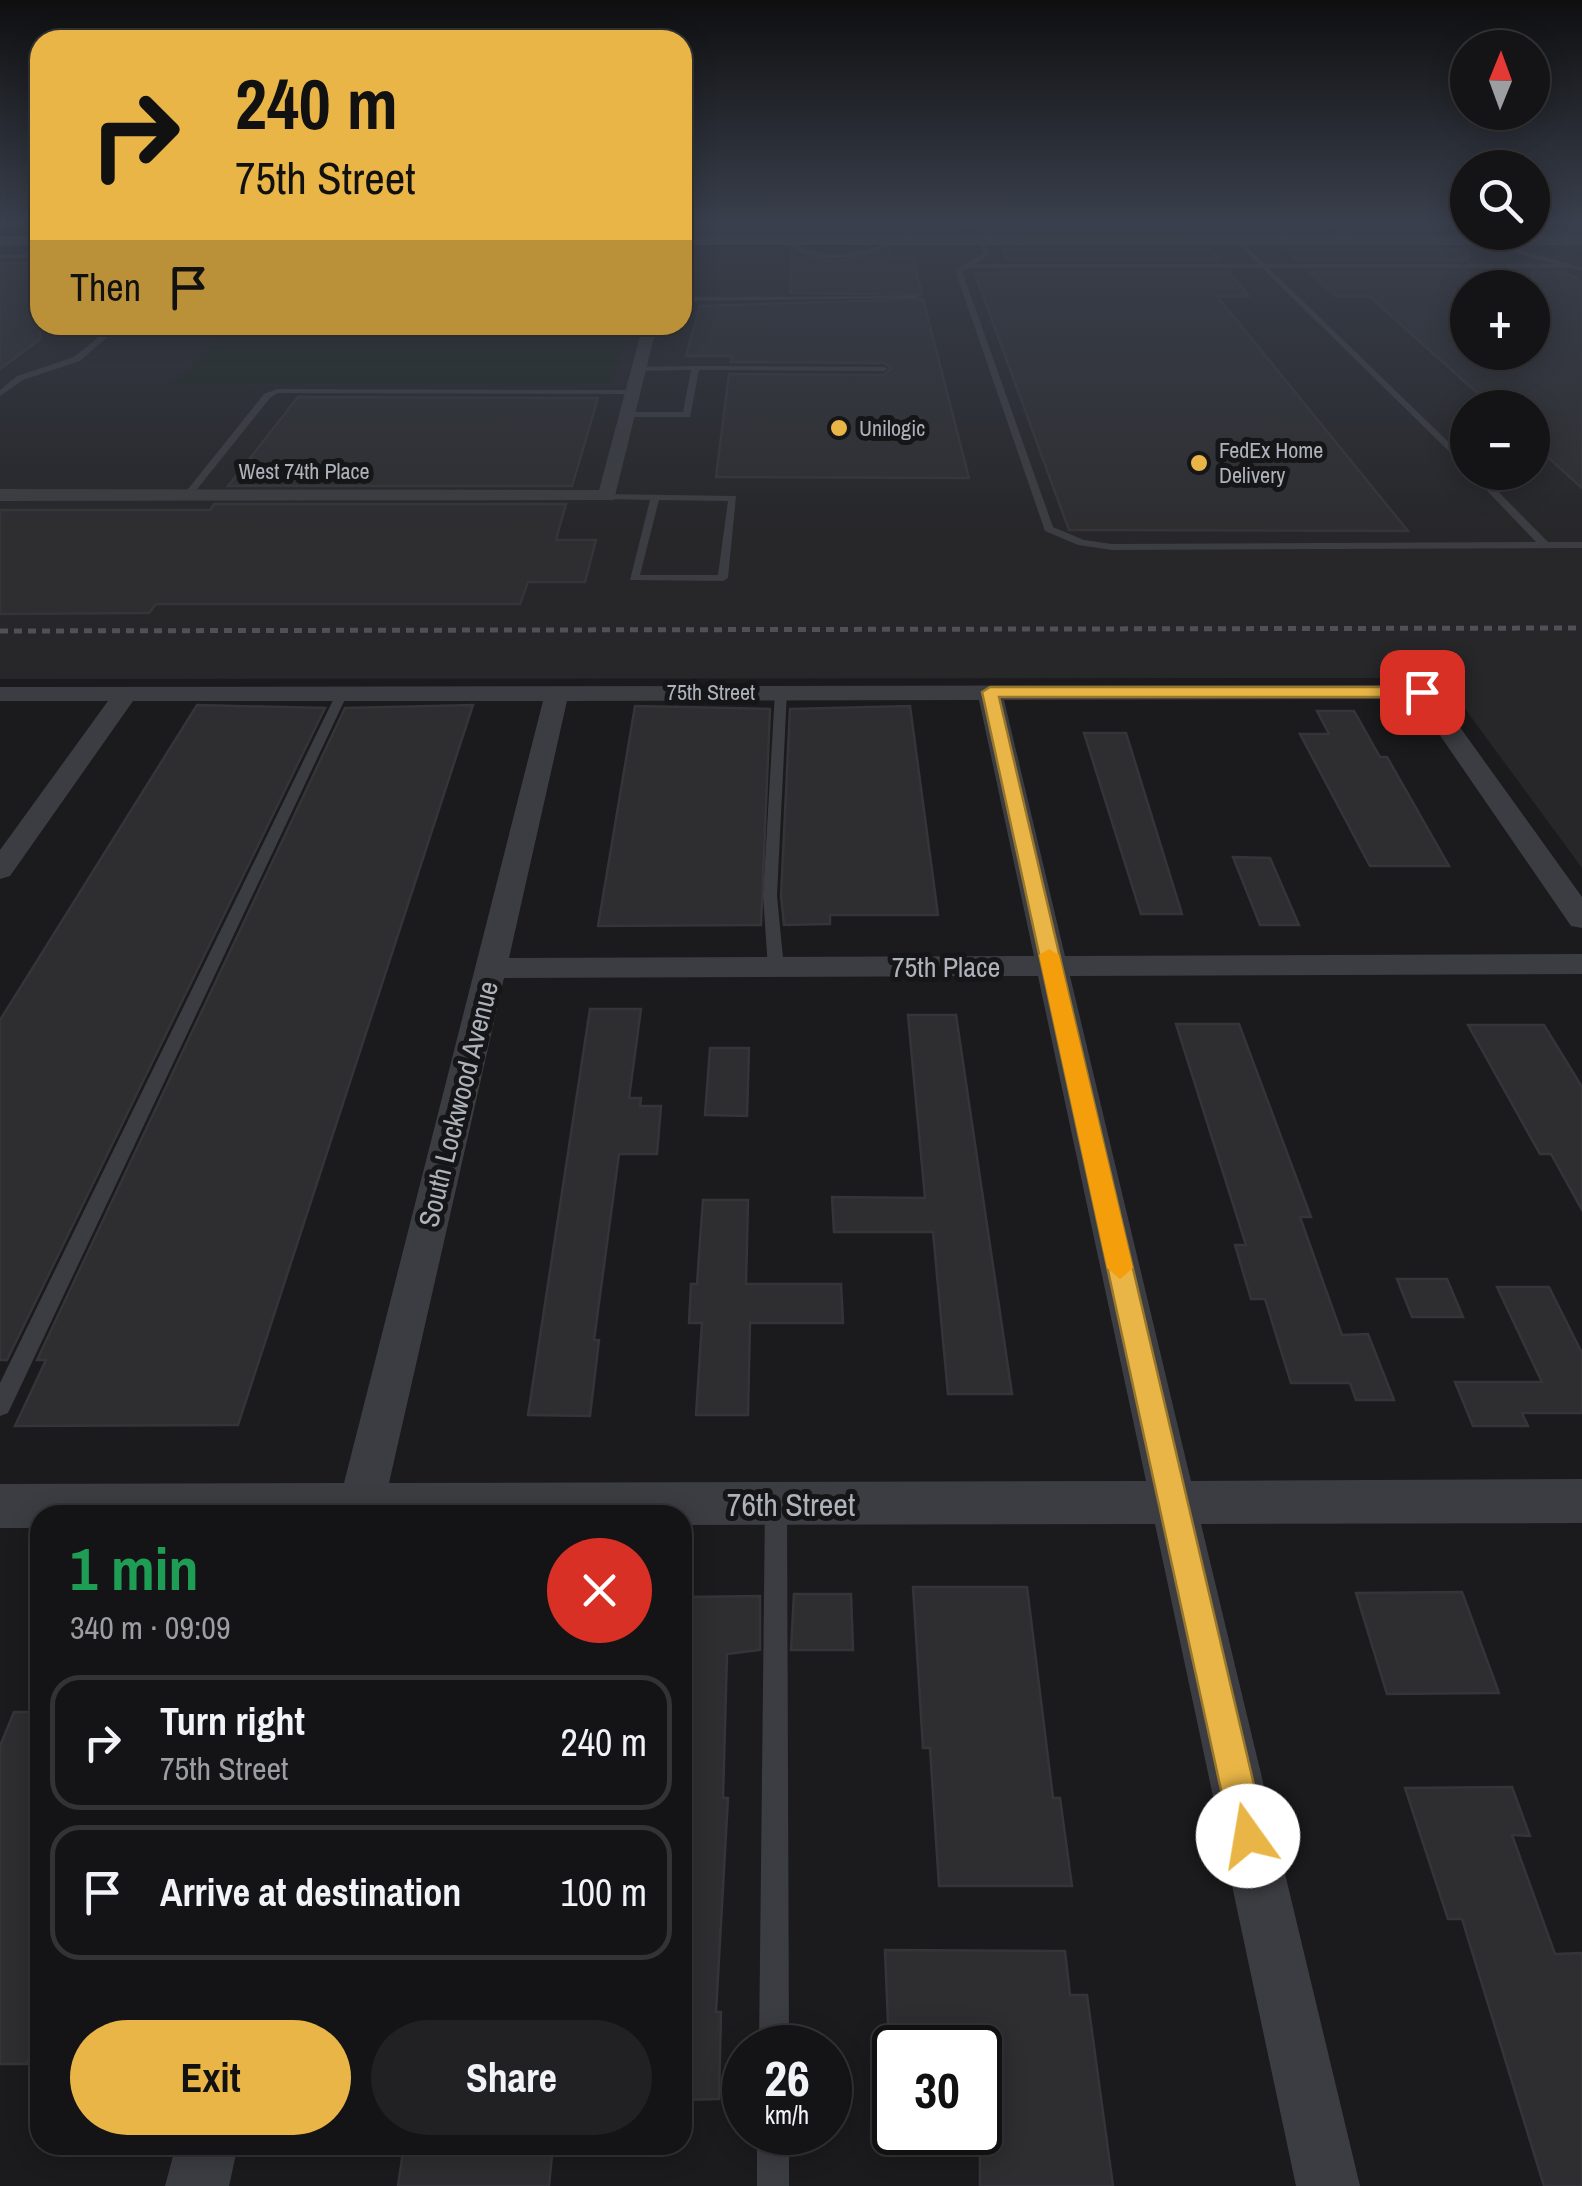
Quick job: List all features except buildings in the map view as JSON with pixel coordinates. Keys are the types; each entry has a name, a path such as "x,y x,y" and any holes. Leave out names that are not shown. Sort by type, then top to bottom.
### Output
{"street":[{"path":"607,496 648,335"},
{"name":"West 74th Place","path":"0,495 607,496"},
{"name":"South Lockwood Avenue","path":"361,1505 557,692"},
{"path":"990,692 1328,2186"},
{"name":"75th Street","path":"0,694 1422,692 1582,919"},
{"path":"0,870 126,694"},
{"name":"75th Place","path":"490,968 1582,964"},
{"name":"76th Street","path":"692,1505 1582,1501"},
{"name":"76th Street","path":"0,1506 30,1506"},
{"path":"198,2186 205,2155"}],"lane":[{"path":"977,323 1049,529 1059,536 1112,546 1582,545"},
{"path":"1323,323 1450,450"},
{"path":"0,394 20,378 77,359 106,335"},
{"path":"640,368 884,369"},
{"path":"628,415 687,415 695,368"},
{"path":"187,496 267,396 277,392 634,392"},
{"path":"1490,490 1545,545"},
{"path":"607,496 733,498 723,578 634,578 655,497"},
{"path":"776,968 770,896 780,692"},
{"path":"0,1406 342,693"},
{"path":"774,2025 776,1504"},
{"path":"773,2155 773,2186"}],"shaded area":[{"path":"0,323 30,323 30,335 692,335 692,323 1450,323 1450,370 1550,370 1550,323 1582,323 1582,868 1446,683 1433,678 0,679"},
{"path":"222,335 627,335 612,384 172,384"}],"railway":[{"path":"0,631 1582,628"}],"slow traffic":[{"path":"1049,955 1120,1268"}],"place":[{"name":"Unilogic","path":"839,428"},
{"name":"FedEx Home Delivery","path":"1199,463"}],"route":[{"path":"1248,1836 990,692 1422,692"}]}
